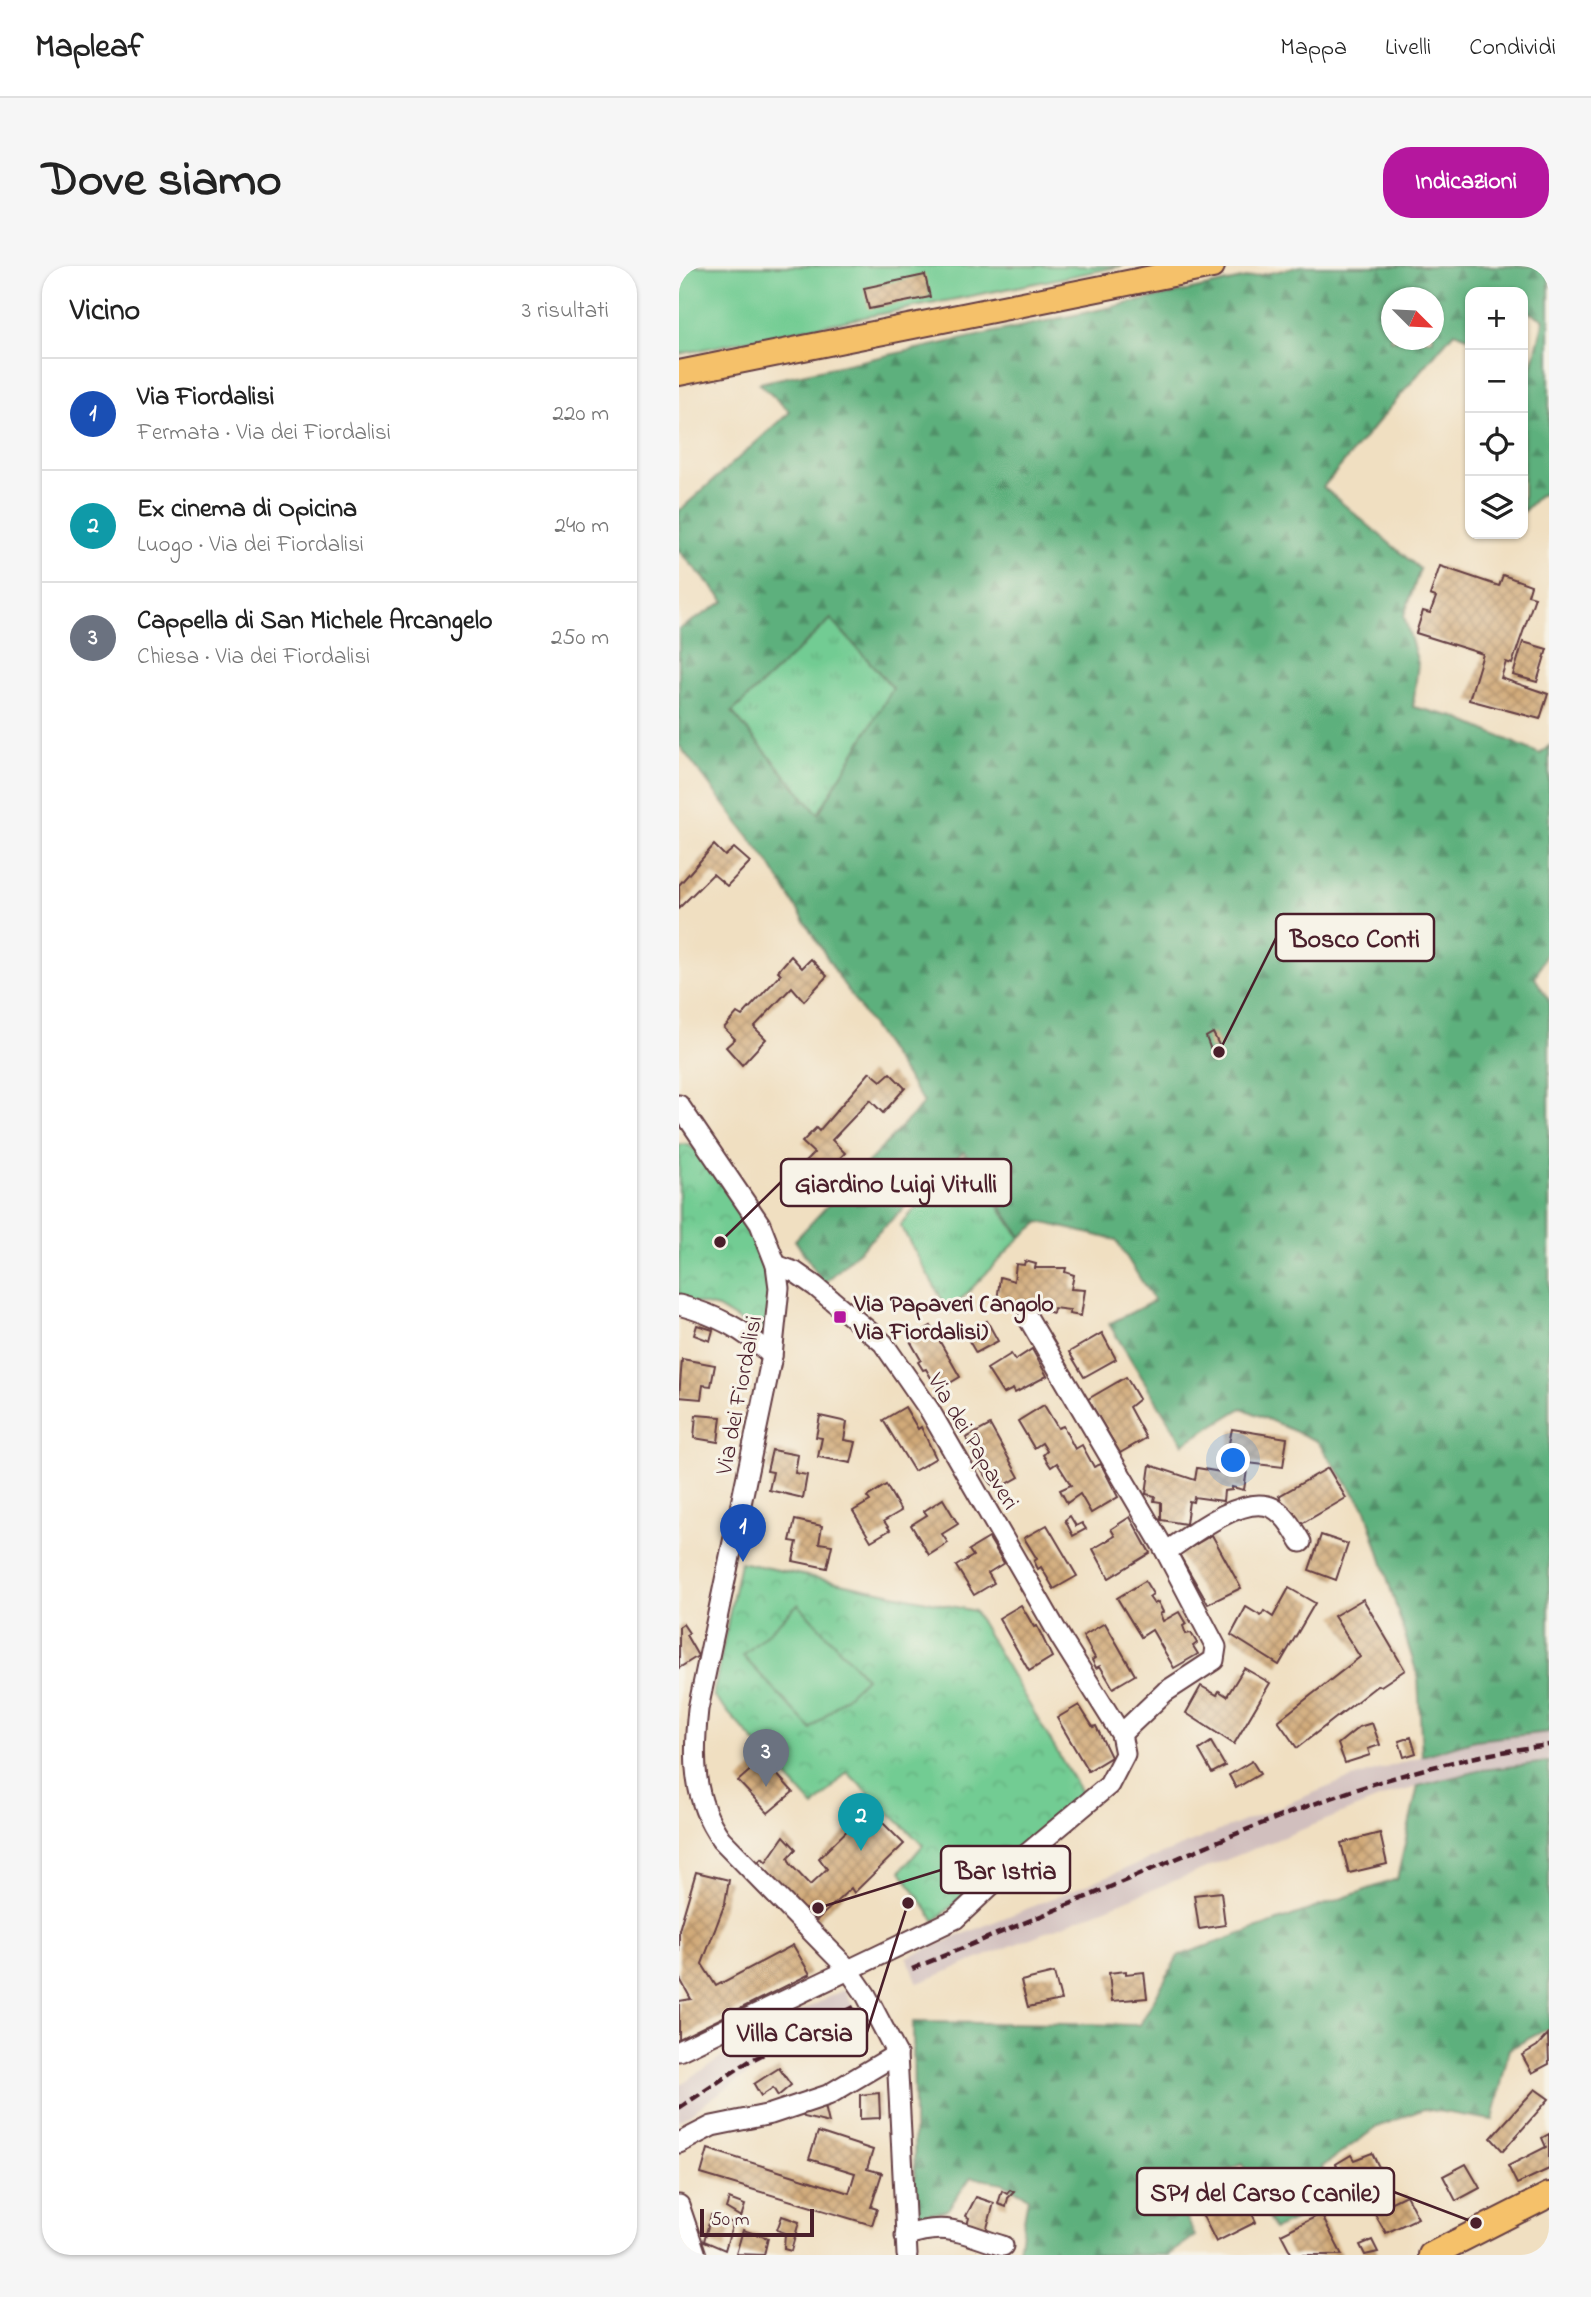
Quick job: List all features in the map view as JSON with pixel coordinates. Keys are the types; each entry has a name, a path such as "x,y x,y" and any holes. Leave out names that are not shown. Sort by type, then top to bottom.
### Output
{"main road":[{"path":"679,373 1212,266"},
{"path":"1431,2255 1549,2195"}],"street":[{"path":"679,1105 687,1132 760,1224 776,1265"},
{"name":"Via dei Fiordalisi","path":"776,1265 779,1310 772,1356 698,1709 693,1763 707,1820 721,1839 848,1969 897,2054 906,2245"},
{"name":"Via dei Papaveri","path":"776,1265 805,1279 883,1343 930,1411 1062,1640 1121,1734"},
{"path":"679,1305 715,1315 736,1326 772,1356"},
{"path":"679,2051 711,2033 776,2007 824,1979 955,1919 1004,1873 1109,1785 1125,1754 1121,1734 1165,1692 1214,1660 1216,1647 1209,1629 1028,1318"},
{"path":"1166,1552 1238,1508 1254,1506 1272,1508 1289,1523 1301,1542"},
{"path":"679,2144 712,2126 771,2114 828,2095 897,2054"},
{"path":"679,2205 696,2255"},
{"path":"906,2245 927,2228 949,2227 1003,2246"}],"shaded area":[{"path":"1549,1732 1549,1762 1482,1770 1391,1794 918,1983 907,1957 1343,1781 1475,1740"},
{"path":"845,1989 857,2016 783,2053 729,2086 679,2122 679,2085 770,2027"}],"green space":[{"path":"679,266 1122,266 679,354"},
{"path":"1302,266 1549,266 1549,493 1540,495 1528,507 1528,382 1544,319 1528,312 1528,287 1465,287 1465,336 1454,332 1444,344 1444,287 1381,287 1381,350 1439,350 1323,487 1420,569 1404,616 1418,663 1413,707 1455,717 1540,754 1549,746 1549,947 1535,978 1549,1000 1549,1732 1475,1740 1422,1756 1418,1677 1366,1510 1317,1441 1242,1408 1183,1444 1109,1324 1154,1301 1116,1240 1040,1222 1021,1237 964,1151 824,1284 795,1240 924,1103 842,982 769,863 679,745 679,629 725,601 679,551 679,511 790,412 759,383","holes":["831,619 893,688 818,814 732,712"]},
{"path":"831,619 894,689 818,815 732,712"},
{"path":"685,1144 697,1151 724,1182 760,1244 771,1277 766,1337 718,1308 679,1299 679,1145"},
{"path":"964,1155 1020,1238 949,1312 900,1225"},
{"path":"740,1562 974,1611 1082,1794 935,1921 901,1871 923,1845 847,1772 814,1807 713,1696"},
{"path":"798,1604 866,1678 811,1729 743,1656"},
{"path":"1549,1762 1549,2028 1509,2049 1493,2120 1424,2109 1377,2127 1322,2167 1332,2204 1274,2229 1242,2164 1177,2196 1195,2236 1168,2255 1018,2255 1028,2197 1003,2183 971,2177 947,2210 915,2216 913,2022 1140,2025 1178,1956 1397,1879 1418,1786 1482,1770"}],"building":[{"path":"925,275 930,297 869,309 864,288"},
{"path":"1440,566 1499,586 1503,575 1531,585 1528,595 1535,597 1512,664 1506,662 1501,678 1548,694 1540,719 1469,700 1483,654 1416,633 1423,611 1430,613 1436,597 1430,595"},
{"path":"1523,642 1547,649 1537,682 1513,675"},
{"path":"714,845 725,856 734,848 750,862 727,886 713,874 679,908 679,885"},
{"path":"791,956 802,968 811,959 827,976 804,1001 792,987 754,1027 766,1039 742,1065 726,1047 735,1039 724,1028 737,1013 742,1016 781,974 778,971"},
{"path":"1213,1033 1220,1047 1211,1050 1206,1037"},
{"path":"870,1072 881,1081 890,1073 905,1088 883,1113 870,1100 832,1140 845,1153 820,1178 805,1162 814,1153 802,1142 816,1128 819,1131"},
{"path":"1025,1261 1036,1264 1035,1268 1066,1268 1065,1272 1074,1275 1071,1289 1085,1290 1081,1316 1069,1314 1070,1310 1054,1308 1053,1313 1043,1310 1044,1305 1034,1304 1033,1309 1022,1307 1022,1302 997,1302 1000,1277 1014,1281 1016,1264 1024,1265"},
{"path":"987,1321 998,1341 976,1353 965,1334"},
{"path":"697,1325 713,1330 710,1341 694,1335"},
{"path":"931,1326 960,1377 938,1390 926,1369 923,1370 918,1362 921,1360 909,1339"},
{"path":"1102,1333 1116,1359 1084,1377 1069,1352"},
{"path":"1032,1349 1047,1376 1015,1393 1013,1389 1003,1394 987,1369 1011,1354 1015,1360"},
{"path":"682,1359 715,1365 711,1386 703,1385 701,1399 679,1397"},
{"path":"1126,1377 1139,1399 1129,1407 1146,1438 1120,1453 1088,1399"},
{"path":"1044,1405 1058,1428 1063,1426 1075,1449 1082,1445 1094,1467 1101,1464 1118,1497 1091,1513 1080,1494 1067,1503 1060,1490 1071,1485 1057,1463 1051,1467 1043,1455 1047,1451 1042,1443 1034,1448 1018,1421"},
{"path":"905,1407 918,1429 921,1427 936,1458 914,1471 883,1420"},
{"path":"696,1415 721,1417 718,1442 694,1438"},
{"path":"820,1416 847,1422 844,1440 856,1442 851,1463 818,1457 822,1438 816,1437"},
{"path":"990,1425 1019,1477 996,1490 976,1462 979,1460 966,1438"},
{"path":"1232,1429 1287,1438 1283,1467 1248,1463 1244,1490 1232,1487 1232,1490 1224,1491 1223,1501 1194,1497 1193,1502 1189,1501 1186,1524 1161,1520 1161,1502 1154,1501 1155,1496 1146,1494 1150,1465 1195,1480 1197,1468 1221,1472 1221,1461 1225,1462"},
{"path":"772,1450 798,1455 795,1473 807,1475 803,1498 769,1490 773,1472 767,1471"},
{"path":"1328,1468 1346,1498 1296,1527 1279,1496"},
{"path":"886,1485 901,1511 884,1521 890,1530 871,1541 853,1511 870,1501 867,1497"},
{"path":"943,1499 958,1524 942,1534 948,1543 929,1555 911,1525 927,1515 924,1511"},
{"path":"1070,1516 1076,1526 1082,1523 1086,1529 1073,1536 1065,1520"},
{"path":"1130,1517 1150,1553 1109,1578 1093,1549 1115,1536 1111,1529"},
{"path":"795,1520 822,1526 819,1543 832,1545 827,1568 793,1561 797,1542 790,1541"},
{"path":"1047,1525 1077,1576 1054,1589 1041,1567 1038,1569 1034,1561 1037,1559 1024,1538"},
{"path":"1212,1535 1241,1588 1208,1604 1179,1554"},
{"path":"1321,1535 1348,1544 1336,1580 1309,1570"},
{"path":"989,1538 1004,1563 988,1573 994,1583 974,1595 956,1566 973,1556 969,1550"},
{"path":"1145,1581 1153,1594 1149,1597 1154,1604 1158,1602 1163,1612 1160,1614 1163,1621 1179,1612 1186,1624 1183,1626 1186,1634 1191,1633 1197,1643 1193,1646 1198,1654 1174,1668 1152,1630 1141,1637 1117,1598"},
{"path":"1289,1588 1315,1603 1279,1665 1231,1635 1246,1607 1261,1616 1264,1611 1273,1617"},
{"path":"1363,1599 1405,1670 1381,1686 1378,1685 1297,1748 1278,1721 1360,1657 1334,1616"},
{"path":"1021,1605 1034,1627 1037,1626 1052,1657 1029,1671 999,1618"},
{"path":"1105,1623 1135,1675 1113,1688 1100,1666 1096,1668 1092,1660 1095,1658 1083,1636"},
{"path":"683,1624 698,1656 679,1668 679,1627"},
{"path":"1244,1668 1270,1683 1234,1744 1186,1713 1201,1686 1217,1695 1219,1691 1227,1696"},
{"path":"1079,1705 1093,1727 1096,1726 1111,1757 1088,1771 1057,1718"},
{"path":"1372,1723 1380,1745 1368,1749 1370,1755 1345,1763 1338,1744 1359,1727"},
{"path":"1411,1737 1416,1753 1404,1757 1399,1741"},
{"path":"1211,1742 1225,1766 1212,1773 1199,1750"},
{"path":"763,1759 793,1792 768,1813 738,1781"},
{"path":"1252,1761 1260,1774 1236,1788 1229,1775"},
{"path":"869,1809 904,1844 854,1893 851,1888 817,1920 805,1909 802,1911 757,1863 762,1858 766,1862 784,1836 796,1849 788,1858 791,1865 810,1885 827,1869 819,1858"},
{"path":"1380,1833 1387,1864 1349,1873 1341,1843"},
{"path":"696,1872 729,1880 725,1903 702,1964 716,1986 793,1945 810,1974 679,2039 679,2001 691,1999 679,1977 679,1930"},
{"path":"1221,1892 1225,1925 1199,1929 1194,1895"},
{"path":"1126,1971 1126,1974 1144,1972 1147,1998 1112,2001 1109,1973"},
{"path":"1054,1973 1061,2000 1028,2007 1021,1981"},
{"path":"1548,2034 1549,2064 1532,2073 1522,2055 1537,2046"},
{"path":"779,2068 791,2085 778,2096 773,2088 761,2096 754,2084"},
{"path":"1535,2089 1549,2099 1503,2151 1491,2138"},
{"path":"879,2093 880,2118 860,2119 860,2095"},
{"path":"824,2102 829,2123 804,2117 801,2110"},
{"path":"818,2132 873,2150 867,2169 882,2173 871,2207 877,2209 872,2225 701,2174 708,2149 849,2193 855,2173 809,2159"},
{"path":"1549,2134 1549,2169 1517,2184 1508,2166 1546,2147 1542,2138"},
{"path":"1372,2153 1382,2173 1348,2191 1336,2164 1351,2155 1354,2160"},
{"path":"1466,2164 1480,2188 1456,2201 1443,2176"},
{"path":"1232,2172 1256,2222 1216,2242 1191,2192"},
{"path":"1010,2190 1014,2192 1008,2198 1006,2207 998,2204 1002,2191 1007,2194"},
{"path":"1406,2195 1418,2218 1386,2233 1373,2211"},
{"path":"976,2197 994,2203 985,2235 966,2229 969,2218 966,2216"},
{"path":"729,2199 745,2205 741,2217 726,2208"},
{"path":"1321,2214 1342,2255 1292,2255 1281,2234"},
{"path":"711,2215 733,2223 725,2250 704,2241"},
{"path":"782,2216 799,2222 791,2251 784,2249 785,2233 777,2230"},
{"path":"743,2230 768,2238 764,2255 736,2254"},
{"path":"1372,2240 1378,2252 1365,2255 1360,2245"}],"railway":[{"path":"912,1969 1321,1801 1433,1767 1490,1754 1549,1745"},
{"path":"679,2108 748,2062 854,2007"}],"place":[{"name":"Bosco Conti","path":"1219,1052"},
{"name":"Giardino Luigi Vitulli","path":"720,1242"},
{"name":"Via Papaveri (angolo Via Fiordalisi)","path":"840,1317"},
{"name":"Via Fiordalisi","path":"743,1562"},
{"name":"Cappella di San Michele Arcangelo","path":"766,1787"},
{"name":"Ex cinema di Opicina","path":"861,1851"},
{"name":"Villa Carsia","path":"908,1903"},
{"name":"Bar Istria","path":"818,1908"},
{"name":"SP1 del Carso (canile)","path":"1476,2223"}]}
